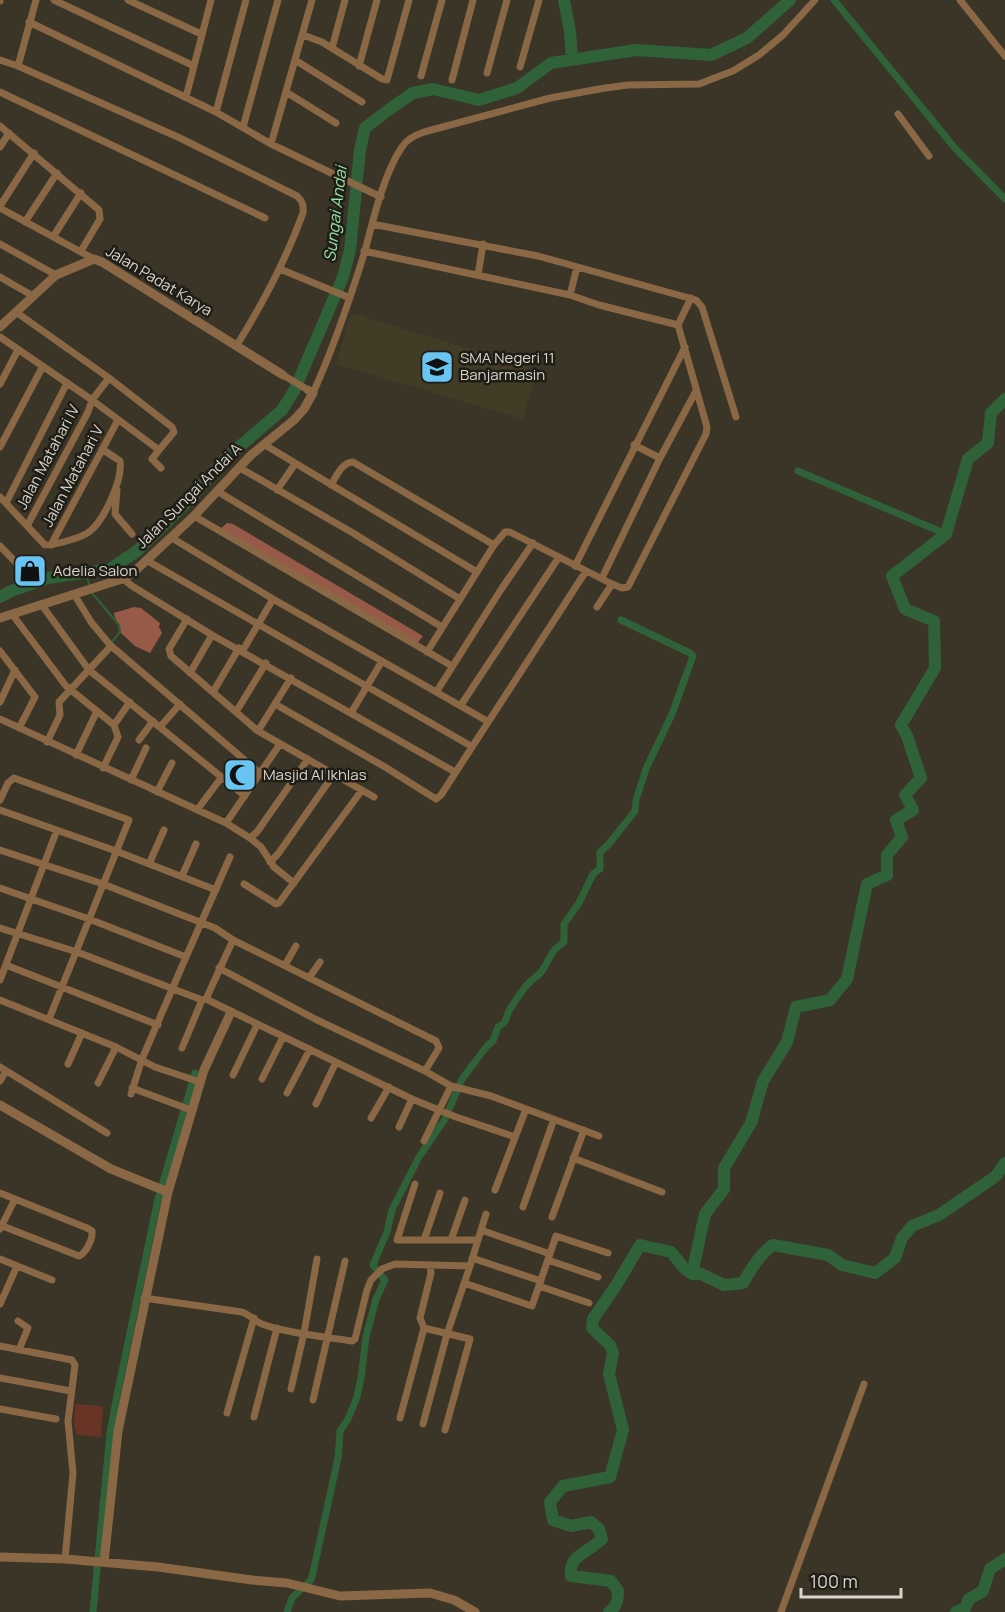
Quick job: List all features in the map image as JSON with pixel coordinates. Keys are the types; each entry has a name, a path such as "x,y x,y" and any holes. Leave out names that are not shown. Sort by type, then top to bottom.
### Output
{"street":[{"path":"18,66 36,0"},
{"path":"54,0 194,66"},
{"path":"128,0 201,34"},
{"path":"216,112 246,0"},
{"path":"243,127 278,0"},
{"path":"272,144 312,0"},
{"path":"332,48 345,0"},
{"path":"359,66 378,0"},
{"path":"303,35 332,48 382,79 388,79 409,0"},
{"path":"421,76 441,0"},
{"path":"452,81 473,0"},
{"path":"487,73 507,0"},
{"path":"520,67 538,0"},
{"path":"311,392 328,360 381,197 403,145 416,135 550,98 628,85 699,84 733,71 759,56 783,35 815,0"},
{"path":"186,97 208,1"},
{"path":"965,1 1005,56"},
{"path":"29,22 186,97 272,144 381,197"},
{"path":"0,60 180,138 297,196 303,204 303,213 280,269 237,345"},
{"path":"295,60 362,102"},
{"path":"0,92 266,218"},
{"path":"286,92 336,123"},
{"path":"898,114 929,156"},
{"path":"0,126 99,210 101,215 81,251"},
{"path":"0,147 9,132"},
{"path":"34,153 0,207 94,259"},
{"path":"25,222 57,173"},
{"path":"53,237 81,193"},
{"path":"372,224 483,244 696,300 702,308 736,417"},
{"path":"0,244 56,275"},
{"path":"478,275 483,244"},
{"path":"364,251 570,295 599,305 678,325"},
{"name":"Jalan Padat Karya","path":"2,322 56,275 94,259 311,392"},
{"path":"570,295 577,267"},
{"path":"280,269 350,298"},
{"path":"0,278 33,296"},
{"path":"427,652 494,545 507,531 612,584 622,588 628,587 706,434 707,427 678,325 691,298"},
{"path":"16,312 109,378 174,429 152,459 161,468"},
{"path":"0,337 92,400 159,450"},
{"path":"575,566 685,347"},
{"path":"0,384 18,350"},
{"path":"0,447 43,366"},
{"name":"Jalan Matahari IV","path":"27,526 88,412 92,400 109,378"},
{"path":"67,383 3,500 42,543 51,545 90,532 118,484"},
{"path":"602,579 660,458 696,391"},
{"name":"Jalan Sungai Andai A","path":"0,618 123,579 172,538 251,455 294,420 304,409 311,392"},
{"name":"Jalan Matahari V","path":"51,545 118,420"},
{"path":"265,445 477,572"},
{"path":"634,445 660,458"},
{"path":"102,449 120,461 115,514 132,534"},
{"path":"331,485 344,465 353,462 494,545"},
{"path":"277,490 295,464"},
{"path":"240,468 460,599"},
{"path":"218,491 442,627"},
{"path":"194,516 452,666"},
{"path":"172,538 273,599 487,721"},
{"path":"436,691 533,543"},
{"path":"0,547 26,573"},
{"path":"461,705 559,557"},
{"path":"146,560 471,746"},
{"path":"275,704 436,799 441,795 586,571"},
{"path":"123,579 212,634 455,772"},
{"path":"597,607 612,584"},
{"path":"74,594 91,622 110,645 261,774"},
{"path":"213,692 273,599"},
{"path":"41,604 88,669 245,796"},
{"path":"12,614 68,688 114,725 118,736 103,768"},
{"path":"187,619 168,652 171,657 258,731 374,797"},
{"path":"190,673 212,634"},
{"path":"47,742 60,715 58,702 68,688 110,645"},
{"path":"0,651 35,699 19,728"},
{"path":"351,713 382,661"},
{"path":"236,712 266,663"},
{"path":"0,702 15,670"},
{"path":"258,731 291,678"},
{"path":"114,725 130,702"},
{"path":"160,727 180,704"},
{"path":"76,755 97,711"},
{"path":"0,719 226,823 264,850 270,862 294,882"},
{"path":"139,740 153,721"},
{"path":"226,823 280,744"},
{"path":"131,780 146,748"},
{"path":"250,838 257,832 308,759"},
{"path":"158,792 172,763"},
{"path":"270,862 334,774"},
{"path":"0,800 8,783 14,778 127,818 129,822 49,1019"},
{"path":"197,810 222,778"},
{"path":"244,884 276,904 362,790"},
{"path":"0,810 116,851 216,890"},
{"path":"0,980 57,830"},
{"path":"149,864 164,830"},
{"path":"182,876 196,844"},
{"path":"0,850 103,884 215,928 233,940 437,1042 439,1048 425,1071"},
{"path":"191,1110 132,1091 142,1059 230,857"},
{"path":"0,888 89,919 186,957"},
{"path":"0,928 77,952 204,1000 412,1099 442,1112 515,1137"},
{"path":"182,1048 233,940"},
{"path":"285,965 296,946"},
{"path":"309,978 320,962"},
{"path":"4,966 62,986 158,1025"},
{"path":"219,968 315,1019 454,1086 599,1136"},
{"path":"0,1000 116,1047 155,1067 200,1082"},
{"path":"99,1562 117,1437 166,1191 210,1054 231,1012"},
{"path":"233,1075 257,1025"},
{"path":"68,1064 82,1033"},
{"path":"262,1079 283,1037"},
{"path":"98,1083 116,1047"},
{"path":"287,1093 310,1049"},
{"path":"316,1104 336,1062"},
{"path":"0,1081 3,1069 107,1133"},
{"path":"424,1141 442,1112 454,1086"},
{"path":"371,1118 388,1087"},
{"path":"399,1128 412,1099"},
{"path":"0,1105 89,1157 166,1191"},
{"path":"495,1190 526,1109"},
{"path":"523,1207 554,1119"},
{"path":"552,1217 584,1130"},
{"path":"573,1158 662,1192"},
{"path":"415,1184 397,1240 478,1240"},
{"path":"0,1193 15,1199 87,1228 92,1231 84,1253 79,1256 1,1227 15,1199"},
{"path":"424,1240 440,1193"},
{"path":"451,1240 465,1200"},
{"path":"423,1424 447,1334 486,1214"},
{"path":"481,1230 598,1277"},
{"path":"464,1283 532,1306 556,1236 608,1253"},
{"path":"0,1258 52,1280"},
{"path":"472,1258 589,1304"},
{"path":"291,1389 317,1259"},
{"path":"313,1400 345,1260"},
{"path":"144,1298 242,1312 260,1323 277,1328 352,1341 355,1339 367,1290 378,1273 390,1265 470,1266"},
{"path":"0,1304 16,1266"},
{"path":"400,1418 424,1328 420,1318 431,1273 430,1266"},
{"path":"227,1413 254,1318"},
{"path":"18,1322 28,1328 19,1350"},
{"path":"254,1417 277,1328"},
{"path":"424,1328 470,1339 445,1430"},
{"path":"0,1346 72,1360 75,1365 68,1427 73,1473 64,1559"},
{"path":"0,1378 71,1391"},
{"path":"781,1612 864,1384"},
{"path":"0,1408 56,1419"},
{"path":"0,1557 64,1559 159,1567 299,1585 340,1596 430,1593 454,1600 475,1612"}],"shaded area":[{"name":"SMA Negeri 11 Banjarmasin","path":"351,313 537,369 523,419 336,364"},
{"path":"227,523 233,524 423,636 416,645 220,529"},
{"path":"134,607 141,608 160,623 162,633 150,653 135,646 121,633 115,616 114,613"},
{"path":"75,1404 103,1406 101,1437 77,1435 74,1425"}],"waterway":[{"path":"564,0 572,60"},
{"name":"Sungai Andai","path":"0,597 48,578 110,569 137,551 188,501 224,460 282,410 294,391 343,277 350,250 360,150 365,128 387,111 413,93 433,89 479,100 517,88 551,63 636,50 711,55 747,38 790,0"},
{"path":"834,0 954,147 1005,199"},
{"path":"692,1274 705,1214 724,1189 724,1168 751,1123 763,1081 787,1042 796,1007 830,1000 847,979 867,884 887,875 887,855 902,837 896,820 913,810 905,795 921,778 901,725 935,668 934,621 905,609 892,576 946,534 968,459 988,443 991,413 1005,399"},
{"path":"798,471 946,534"},
{"path":"86,574 90,587"},
{"path":"92,593 119,625 120,632 111,643"},
{"path":"287,1612 292,1598 311,1580 338,1458 340,1431 357,1397 366,1337 376,1299 385,1280 373,1265 387,1232 392,1210 419,1157 445,1119 462,1079 493,1041 498,1027 505,1021 510,1009 523,991 541,972 554,950 564,942 564,924 579,903 593,874 600,869 600,852 635,811 636,800 646,769 672,714 693,656 621,620"},
{"path":"93,1612 110,1433 118,1390 158,1199 195,1073"},
{"path":"609,1612 615,1606 618,1594 611,1581 571,1576 571,1569 576,1558 602,1539 599,1529 591,1522 571,1526 553,1520 550,1502 563,1486 610,1477 623,1430 609,1374 613,1353 610,1345 592,1328 593,1319 640,1245 671,1252 692,1274 701,1274 724,1285 743,1283 760,1257 773,1245 828,1255 842,1265 875,1273 895,1258 902,1238 912,1226 939,1215 996,1176 1005,1163"},
{"path":"956,1612 965,1608 969,1599 983,1591 990,1569 1005,1559"}],"place":[{"name":"SMA Negeri 11 Banjarmasin","path":"437,367"},
{"name":"Adelia Salon","path":"30,571"},
{"name":"Masjid Al Ikhlas","path":"240,775"}]}
